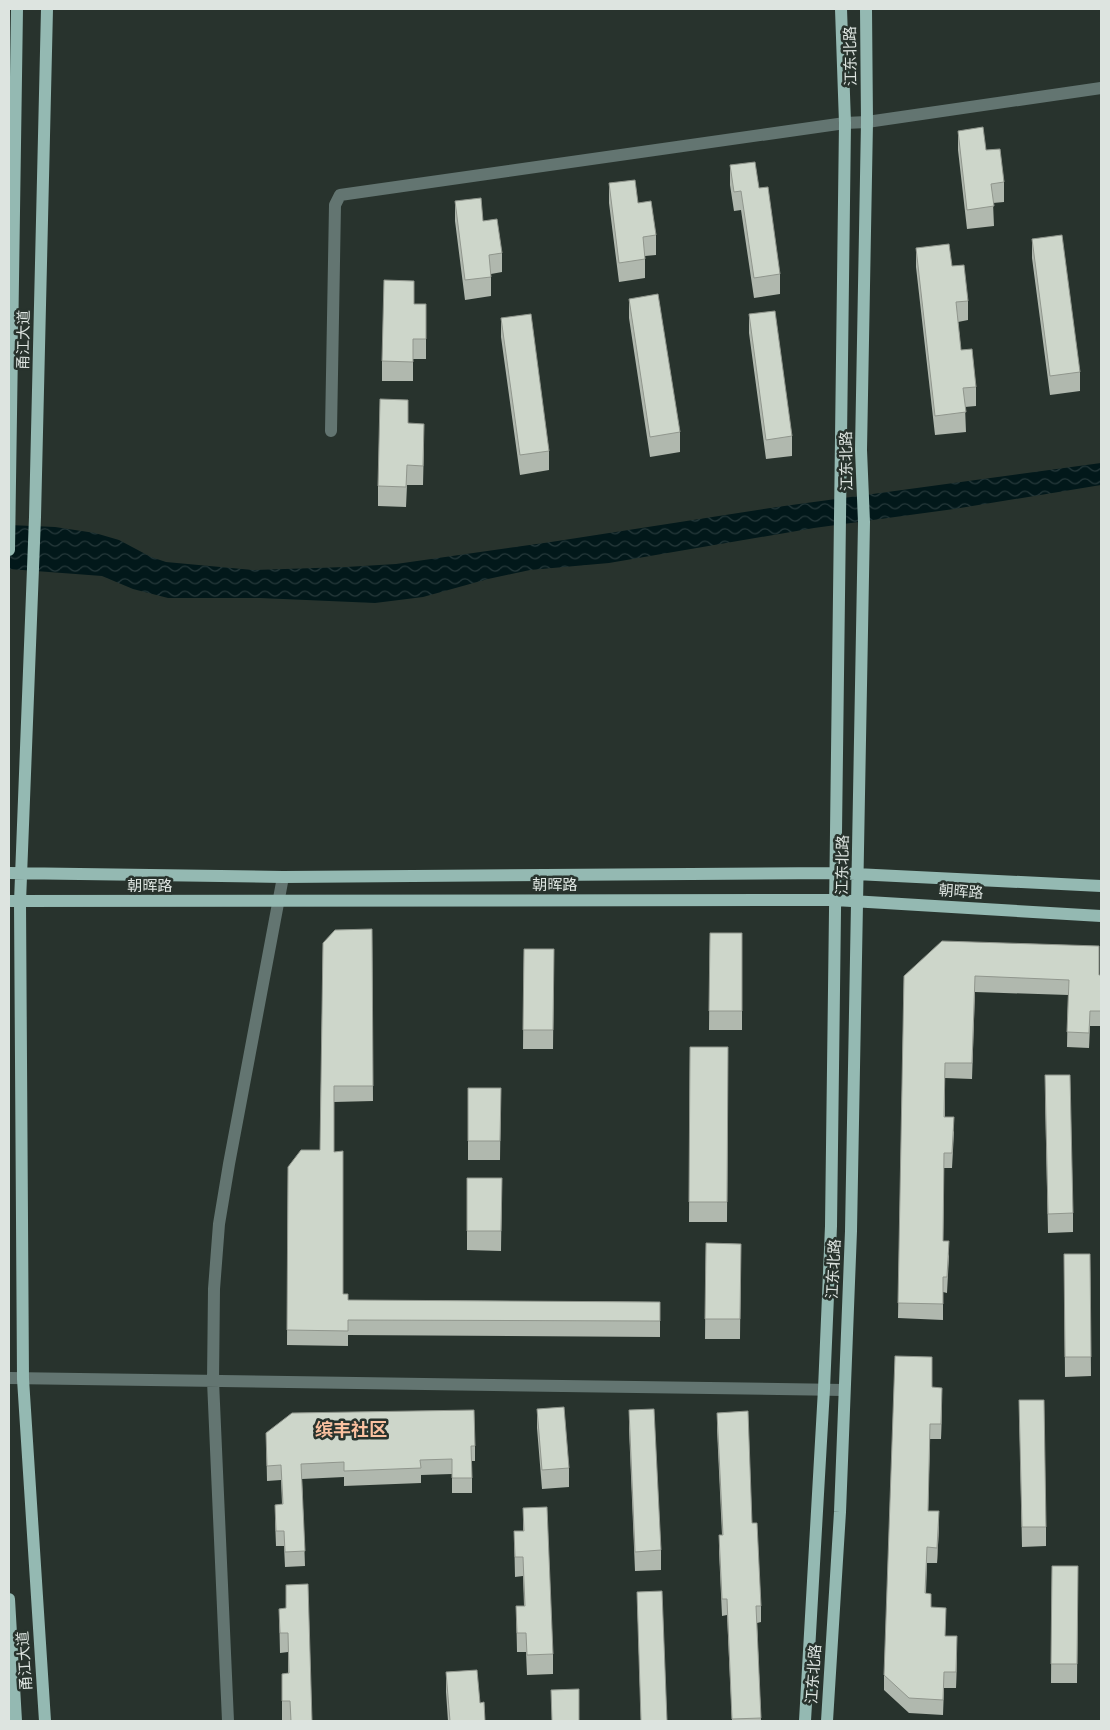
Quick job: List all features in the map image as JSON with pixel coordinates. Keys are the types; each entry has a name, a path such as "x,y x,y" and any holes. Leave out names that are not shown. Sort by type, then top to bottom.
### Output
{"main road":[{"name":"甬江大道","path":"9,550 17,9"},
{"name":"甬江大道","path":"44,1721 23,1379 14,902 35,517 47,9"},
{"name":"江东北路","path":"805,1721 824,1389 831,1226 845,123 841,9"},
{"name":"江东北路","path":"827,1721 840,1512 851,1231 864,522 862,463 867,122 866,9"},
{"name":"朝晖路","path":"15,873 283,877 835,873 1101,886"},
{"name":"朝晖路","path":"14,902 835,900 1101,916"},
{"name":"甬江大道","path":"9,1599 16,1721"}],"street":[{"path":"330,431 335,205 340,195 1101,88"},
{"path":"228,1721 213,1381 214,1288 219,1224 239,1103 283,877"},
{"path":"9,1378 844,1390"}],"water":[{"path":"1101,463 1101,485 954,509 814,528 609,563 530,570 488,579 423,597 375,603 260,598 168,598 133,589 102,576 9,569 9,525 55,527 95,533 119,540 151,557 166,562 253,570 346,567 396,564 777,507"}],"building":[{"path":"983,127 986,150 1000,149 1004,182 991,184 994,206 967,210 958,131"},
{"path":"755,162 759,188 768,187 780,274 754,278 741,191 734,192 730,165"},
{"path":"635,180 638,203 651,201 656,235 643,237 645,259 619,263 609,183"},
{"path":"481,198 483,221 497,219 502,253 489,255 491,277 465,280 455,201"},
{"path":"1062,235 1080,372 1050,376 1032,239"},
{"path":"949,244 952,266 964,265 968,301 956,302 961,350 972,349 976,387 963,388 966,412 935,416 916,248"},
{"path":"384,280 414,281 414,304 426,304 426,339 413,339 413,362 382,361"},
{"path":"658,294 680,432 650,437 629,299"},
{"path":"775,311 792,436 766,440 749,314"},
{"path":"531,314 549,451 520,455 501,318"},
{"path":"380,399 408,400 408,423 424,424 423,466 407,465 406,487 378,486"},
{"path":"372,929 373,1086 334,1086 334,1152 343,1151 343,1294 348,1294 348,1300 660,1302 660,1321 348,1320 348,1331 287,1330 288,1167 301,1150 320,1150 323,943 335,930"},
{"path":"710,933 742,933 742,1011 709,1011"},
{"path":"942,941 1099,946 1101,1011 1090,1011 1089,1033 1067,1032 1069,980 975,976 972,1063 945,1063 944,1117 954,1117 952,1153 944,1153 943,1241 949,1241 947,1277 943,1277 943,1304 898,1303 904,976"},
{"path":"524,949 554,949 553,1030 523,1030"},
{"path":"690,1047 728,1047 727,1202 689,1202"},
{"path":"1045,1075 1070,1075 1073,1213 1048,1214"},
{"path":"468,1088 501,1088 500,1141 468,1141"},
{"path":"467,1178 502,1178 501,1231 467,1231"},
{"path":"706,1243 741,1244 740,1319 705,1319"},
{"path":"1064,1254 1090,1254 1091,1357 1065,1357"},
{"path":"895,1356 932,1357 932,1387 942,1388 941,1424 930,1424 928,1511 939,1511 937,1548 927,1547 925,1593 931,1594 931,1607 946,1608 945,1636 957,1636 956,1672 944,1672 943,1700 909,1698 884,1675"},
{"path":"1019,1400 1044,1400 1046,1527 1022,1527"},
{"path":"564,1407 569,1468 542,1470 537,1409"},
{"path":"654,1409 661,1550 635,1552 629,1410"},
{"path":"474,1410 475,1446 471,1446 472,1478 452,1478 452,1459 420,1460 421,1468 344,1471 344,1462 301,1464 305,1551 285,1552 284,1531 276,1531 275,1505 283,1504 281,1465 267,1466 266,1433 292,1413"},
{"path":"748,1411 752,1523 757,1523 761,1606 756,1606 761,1718 732,1719 727,1599 722,1599 719,1535 723,1535 717,1413"},
{"path":"547,1507 553,1654 527,1655 526,1633 517,1633 516,1606 525,1606 523,1557 515,1557 514,1531 524,1531 523,1508"},
{"path":"1052,1566 1078,1566 1077,1664 1051,1664"},
{"path":"308,1584 312,1721 291,1721 290,1701 282,1701 282,1674 289,1673 288,1633 280,1633 279,1609 286,1608 286,1585"},
{"path":"662,1591 667,1721 641,1721 637,1592"},
{"path":"477,1670 480,1703 484,1702 485,1721 450,1721 446,1672"},
{"path":"579,1689 579,1721 552,1721 551,1690"}],"district":[{"name":"缤丰社区","path":"351,1430"}]}
